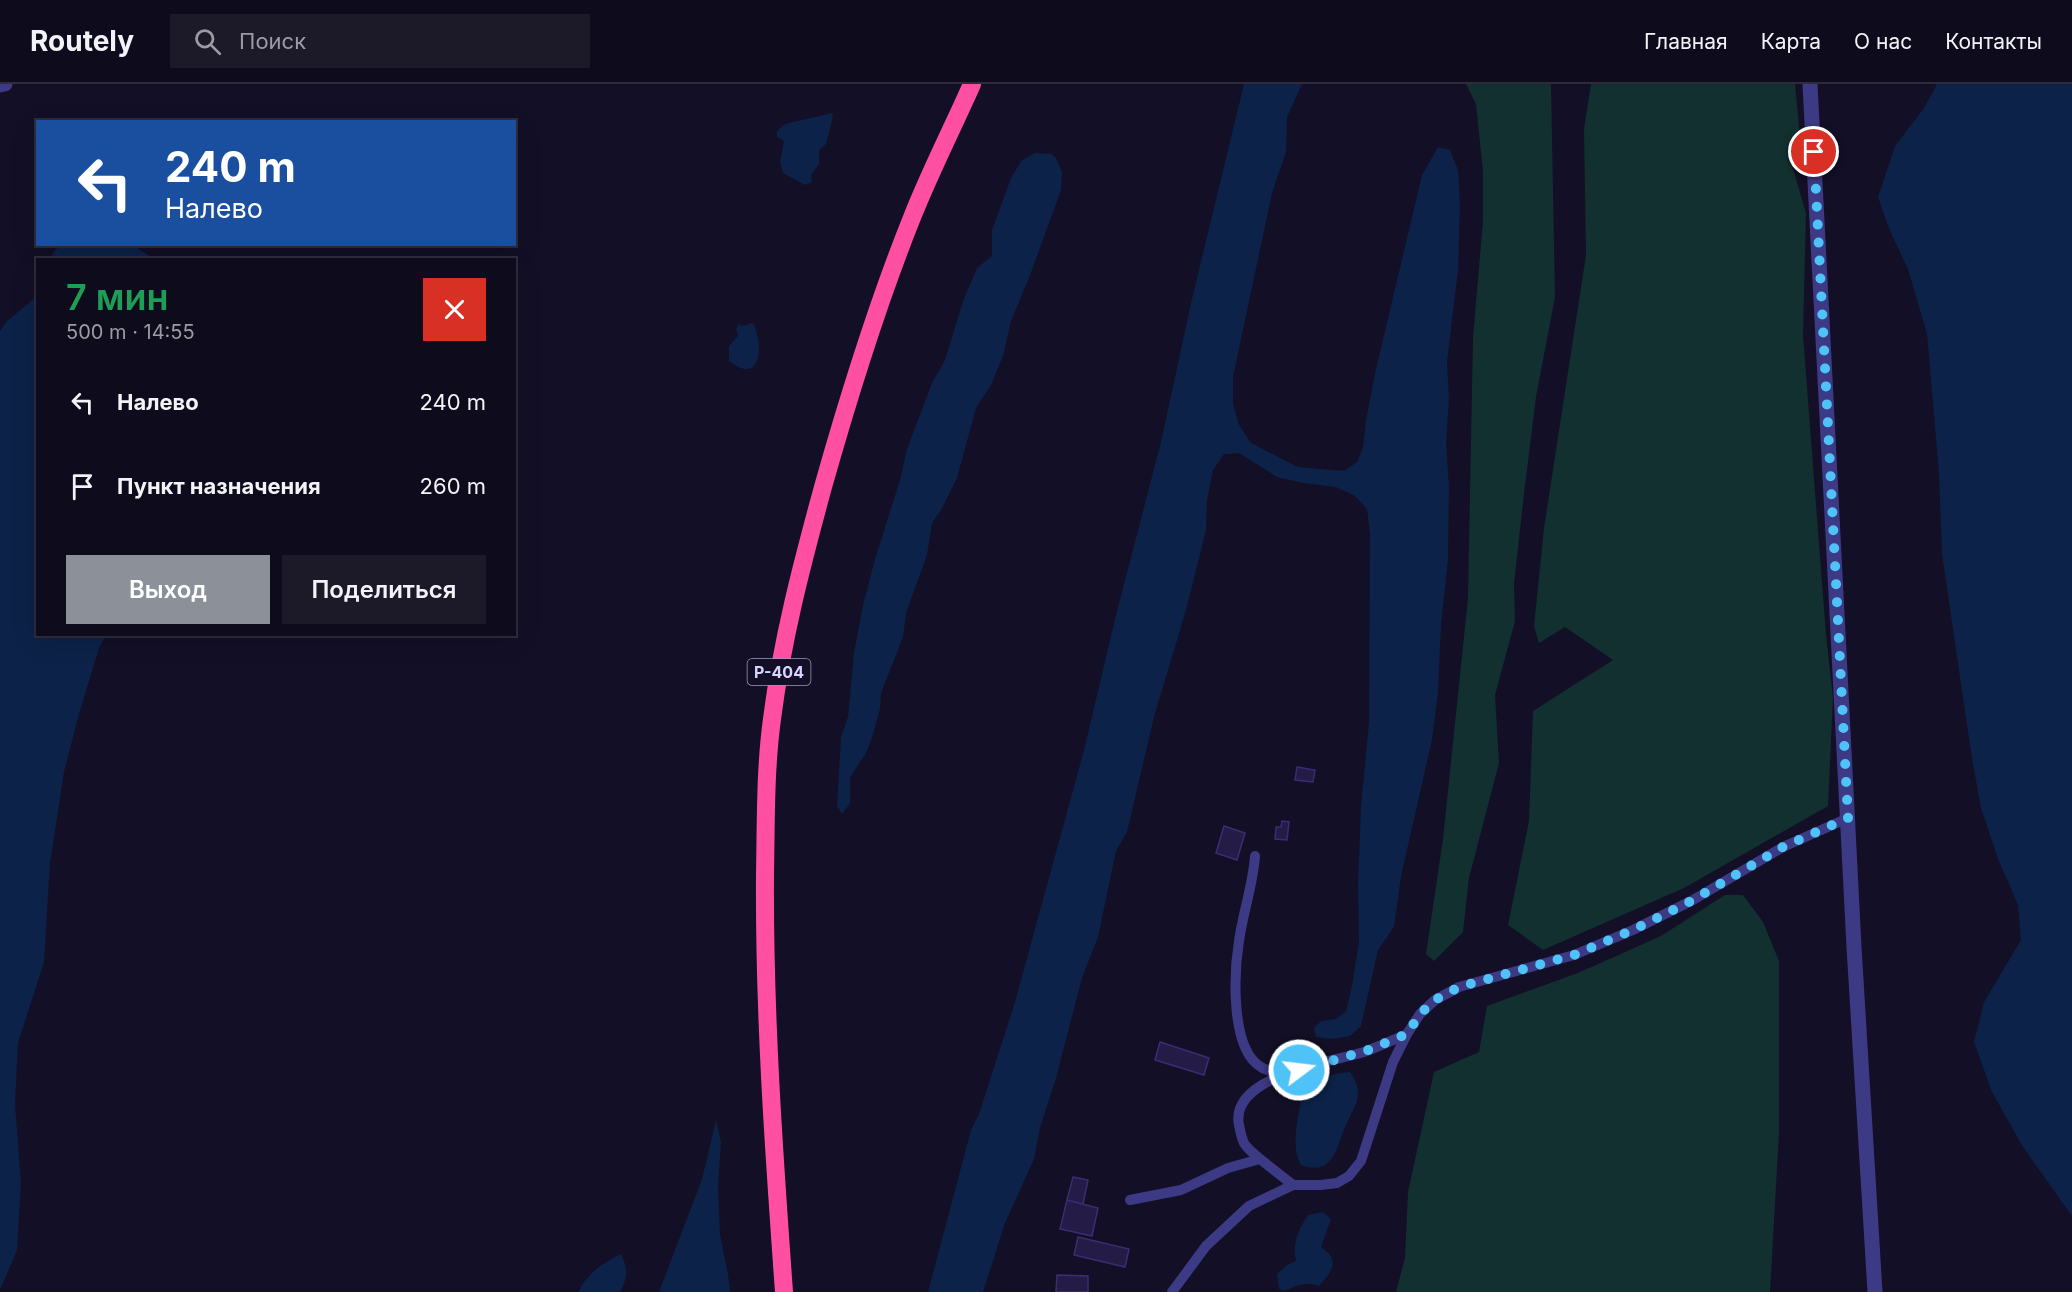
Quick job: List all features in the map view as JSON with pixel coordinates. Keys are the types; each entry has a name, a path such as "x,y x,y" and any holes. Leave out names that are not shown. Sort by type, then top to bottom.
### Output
{"highway":[{"name":"Р-404","path":"784,1292 771,1091 765,947 766,817 771,722 797,581 872,325 914,213 972,84"}],"street":[{"path":"0,85 5,84"},
{"path":"1810,84 1854,959 1875,1292"}],"lane":[{"path":"1172,1292 1206,1246 1249,1206 1293,1185 1337,1183 1349,1176 1361,1161 1393,1062 1420,1014 1435,1000 1459,987 1574,955 1633,930 1693,900 1783,847 1848,818"},
{"path":"1255,856 1254,874 1238,942 1236,991 1238,1023 1243,1044 1252,1059 1261,1067 1283,1074"},
{"path":"1293,1185 1243,1145 1237,1117 1243,1101 1259,1086 1283,1074 1366,1051 1407,1034"},
{"path":"1130,1200 1180,1190 1228,1168 1260,1159"}],"green space":[{"path":"1466,84 1551,84 1555,297 1536,397 1524,494 1514,584 1515,621 1495,695 1499,763 1469,878 1463,932 1434,961 1426,954 1443,839 1468,598 1473,338 1483,221 1483,172 1476,104"},
{"path":"1591,84 1795,84 1800,137 1792,165 1806,213 1803,335 1826,635 1833,697 1828,806 1684,888 1543,950 1508,925 1529,821 1533,711 1613,660 1565,627 1539,643 1534,626 1544,528 1586,255 1584,129"},
{"path":"1725,895 1743,895 1763,922 1779,961 1779,1133 1770,1292 1396,1292 1405,1258 1408,1192 1434,1072 1479,1052 1487,1006 1578,973 1661,936"}],"water":[{"path":"1244,84 1302,84 1287,117 1286,152 1272,193 1233,377 1233,404 1239,425 1251,443 1298,467 1344,471 1357,462 1363,447 1376,369 1422,175 1438,147 1450,150 1458,170 1460,205 1458,270 1447,362 1449,400 1446,444 1449,486 1448,560 1441,625 1438,692 1432,740 1401,876 1394,927 1378,950 1361,1026 1350,1036 1332,1039 1316,1037 1314,1028 1321,1021 1336,1019 1346,1011 1359,941 1358,884 1361,807 1369,722 1370,534 1367,509 1355,496 1336,487 1277,477 1239,453 1224,454 1213,470 1207,500 1206,530 1186,610 1154,717 1127,832 1116,851 1098,937 1082,978 1056,1078 1040,1128 1034,1159 1005,1223 983,1292 928,1292 971,1130 979,1114 1015,1002 1084,750 1161,442 1191,303"},
{"path":"1937,84 2072,84 2072,1216 2023,1147 1992,1092 1974,1042 1984,1002 2021,940 2018,905 1998,859 1981,808 1972,759 1942,554 1939,473 1927,334 1908,269 1890,231 1878,197 1895,146 1924,108"},
{"path":"832,113 826,144 819,150 819,164 811,175 812,182 805,185 783,173 780,162 784,141 777,137 777,131 785,124"},
{"path":"1035,153 1051,154 1056,158 1062,172 1061,190 1011,321 1003,356 991,385 976,408 957,478 932,523 927,555 906,613 903,637 881,693 880,709 871,741 865,755 850,777 850,803 842,814 837,806 841,737 848,717 854,653 863,605 907,449 932,383 945,360 963,301 977,268 992,256 992,230 1011,178 1022,160"},
{"path":"60,246 134,246 153,258 51,258 54,251"},
{"path":"36,297 36,636 105,636 99,648 64,772 50,863 44,962 18,1043 15,1104 21,1183 17,1250 0,1290 0,331 6,322"},
{"path":"753,323 759,341 758,359 754,366 748,369 740,368 729,361 729,346 738,336 736,329 739,324 742,326"},
{"path":"1350,1072 1357,1085 1358,1098 1332,1158 1321,1167 1312,1168 1301,1165 1296,1148 1296,1129 1302,1091 1325,1078"},
{"path":"716,1120 721,1142 718,1186 720,1235 730,1292 659,1292 702,1179"},
{"path":"1323,1212 1331,1219 1321,1247 1333,1261 1331,1271 1319,1286 1306,1284 1285,1291 1279,1289 1277,1274 1296,1261 1295,1243 1304,1220 1308,1215"},
{"path":"621,1254 626,1273 620,1292 578,1292 596,1269"}],"building":[{"path":"1297,767 1315,770 1313,782 1295,780"},
{"path":"1282,821 1289,822 1287,840 1275,839 1276,827 1281,827"},
{"path":"1224,826 1245,833 1237,860 1216,853"},
{"path":"1160,1042 1209,1058 1204,1075 1155,1060"},
{"path":"1073,1177 1088,1180 1083,1204 1067,1200"},
{"path":"1067,1200 1098,1208 1092,1236 1060,1229"},
{"path":"1078,1237 1129,1249 1125,1267 1074,1255"},
{"path":"1057,1275 1088,1276 1088,1292 1056,1292"}],"route":[{"path":"1299,1070 1366,1051 1407,1034 1420,1014 1435,1000 1459,987 1574,955 1633,930 1693,900 1783,847 1848,818 1814,152"}]}
